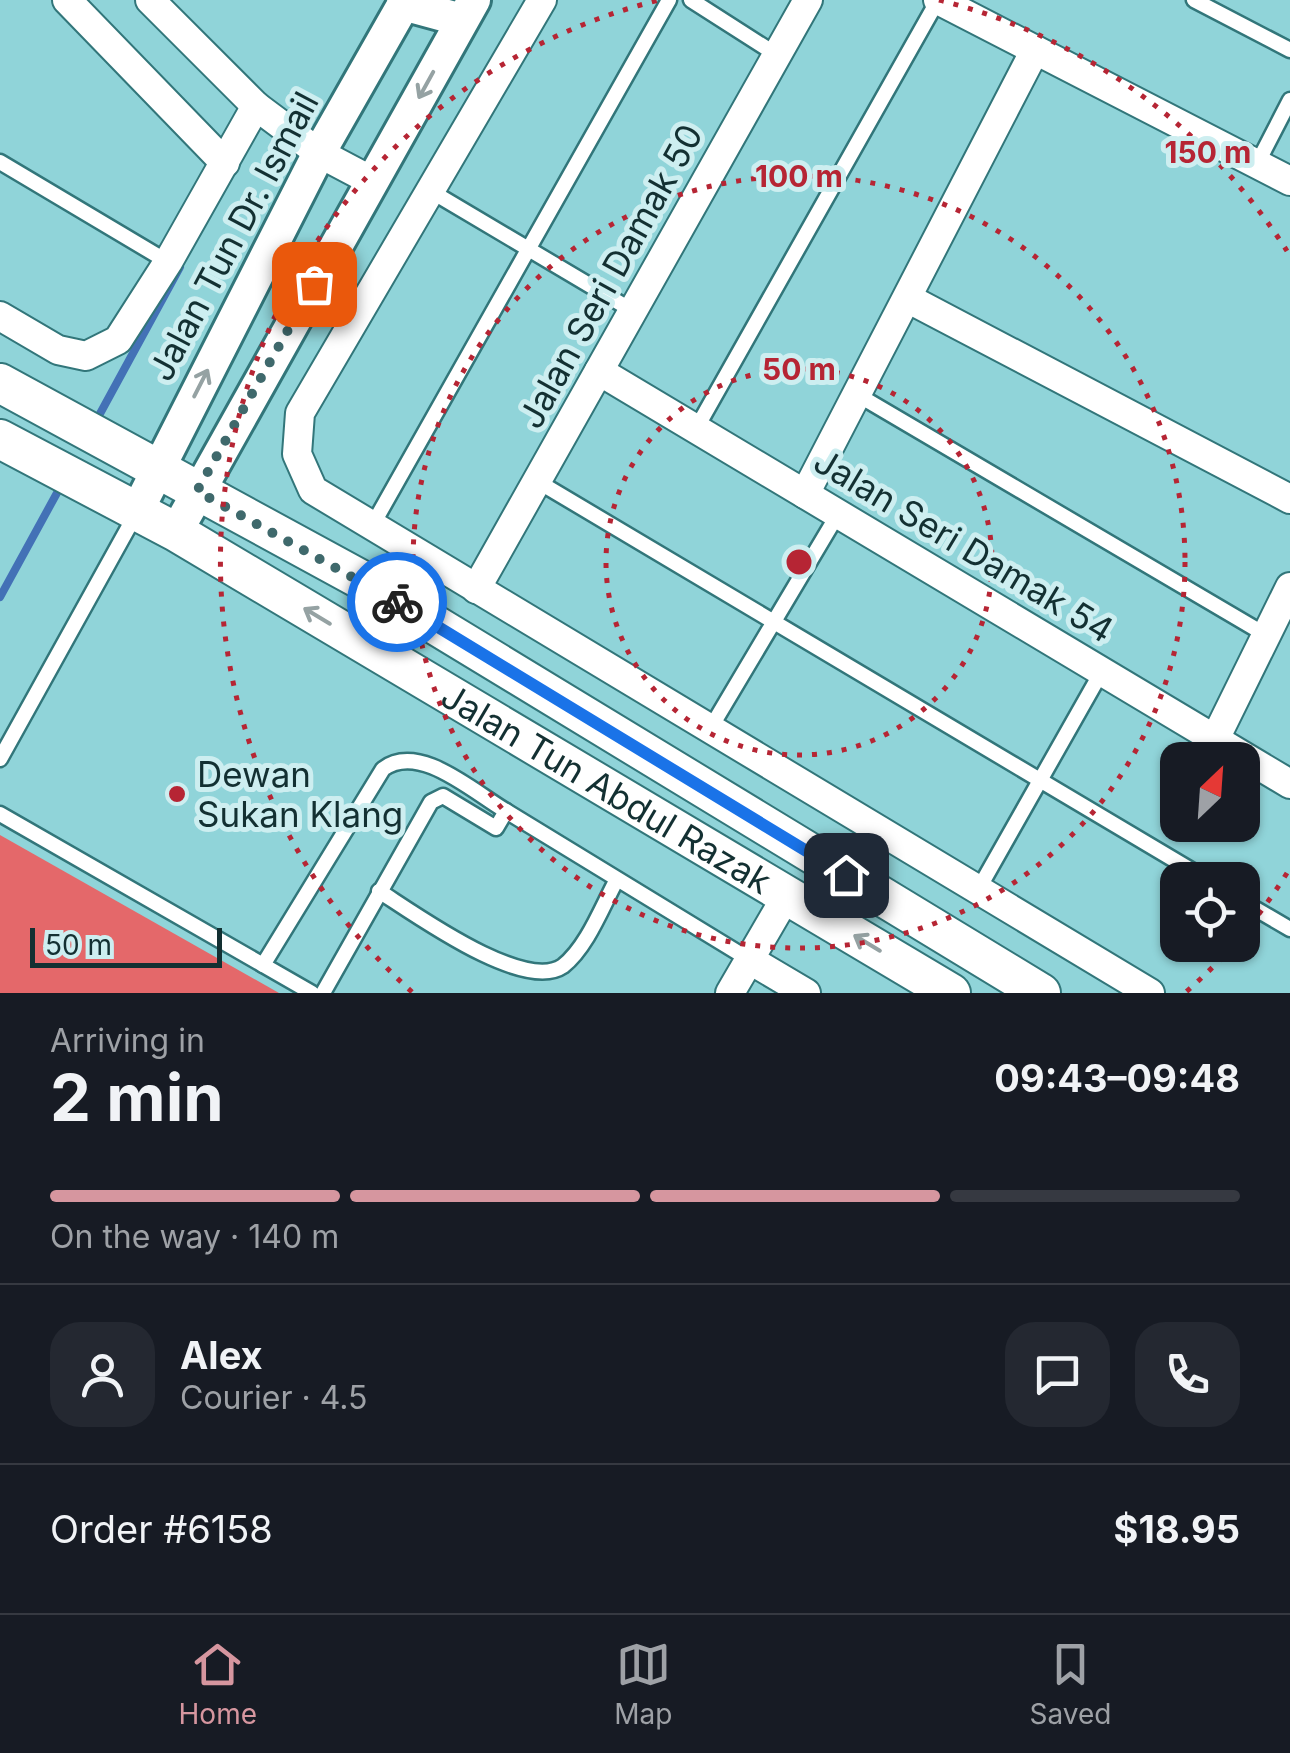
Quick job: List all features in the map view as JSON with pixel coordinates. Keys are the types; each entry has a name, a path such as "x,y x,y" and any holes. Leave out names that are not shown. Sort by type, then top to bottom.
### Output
{"main road":[{"name":"Jalan Tun Abdul Razak","path":"0,383 466,643 1042,993"},
{"name":"Jalan Tun Abdul Razak","path":"0,440 176,532 951,993"},
{"path":"979,956 1012,993"}],"street":[{"path":"67,0 225,164"},
{"path":"150,0 182,11 256,106 319,152 372,181"},
{"path":"542,0 300,413 297,454 312,490 1150,993"},
{"name":"Jalan Seri Damak 50","path":"476,589 808,0"},
{"path":"938,0 1290,181"},
{"path":"176,532 468,10 405,2"},
{"name":"Jalan Tun Dr. Ismail","path":"137,511 319,152 405,2"},
{"path":"805,494 1035,50"},
{"path":"0,316 58,350 86,356 118,340 168,262 256,106"},
{"path":"908,299 1290,499"},
{"name":"Jalan Seri Damak 54","path":"600,372 1290,784"},
{"path":"1214,739 1290,587"},
{"path":"730,993 786,896"},
{"path":"750,960 806,993"}],"lane":[{"path":"372,526 669,0"},
{"path":"691,0 777,55"},
{"path":"696,428 938,0"},
{"path":"1194,0 1290,50"},
{"path":"1257,164 1290,100"},
{"path":"0,162 168,262"},
{"path":"428,190 634,310"},
{"path":"858,395 1266,635"},
{"path":"537,481 1178,862"},
{"path":"0,759 137,511"},
{"path":"710,729 838,514"},
{"path":"978,890 1102,671"},
{"path":"263,965 383,769 397,758 418,759 750,960"},
{"path":"323,993 431,802 443,796 496,828 506,811"},
{"path":"0,814 312,993"},
{"path":"378,891 493,960 524,974 548,975 565,966 616,881"},
{"path":"1260,912 1290,929"}],"shaded area":[{"path":"0,835 279,993 0,993"}],"waterway":[{"path":"96,421 180,267"},
{"path":"0,597 63,482"}],"way so far":[{"path":"314,284 197,491 397,602"}],"place":[{"name":"Dewan Sukan Klang","path":"177,794"}],"route":[{"path":"397,602 846,875"}]}
